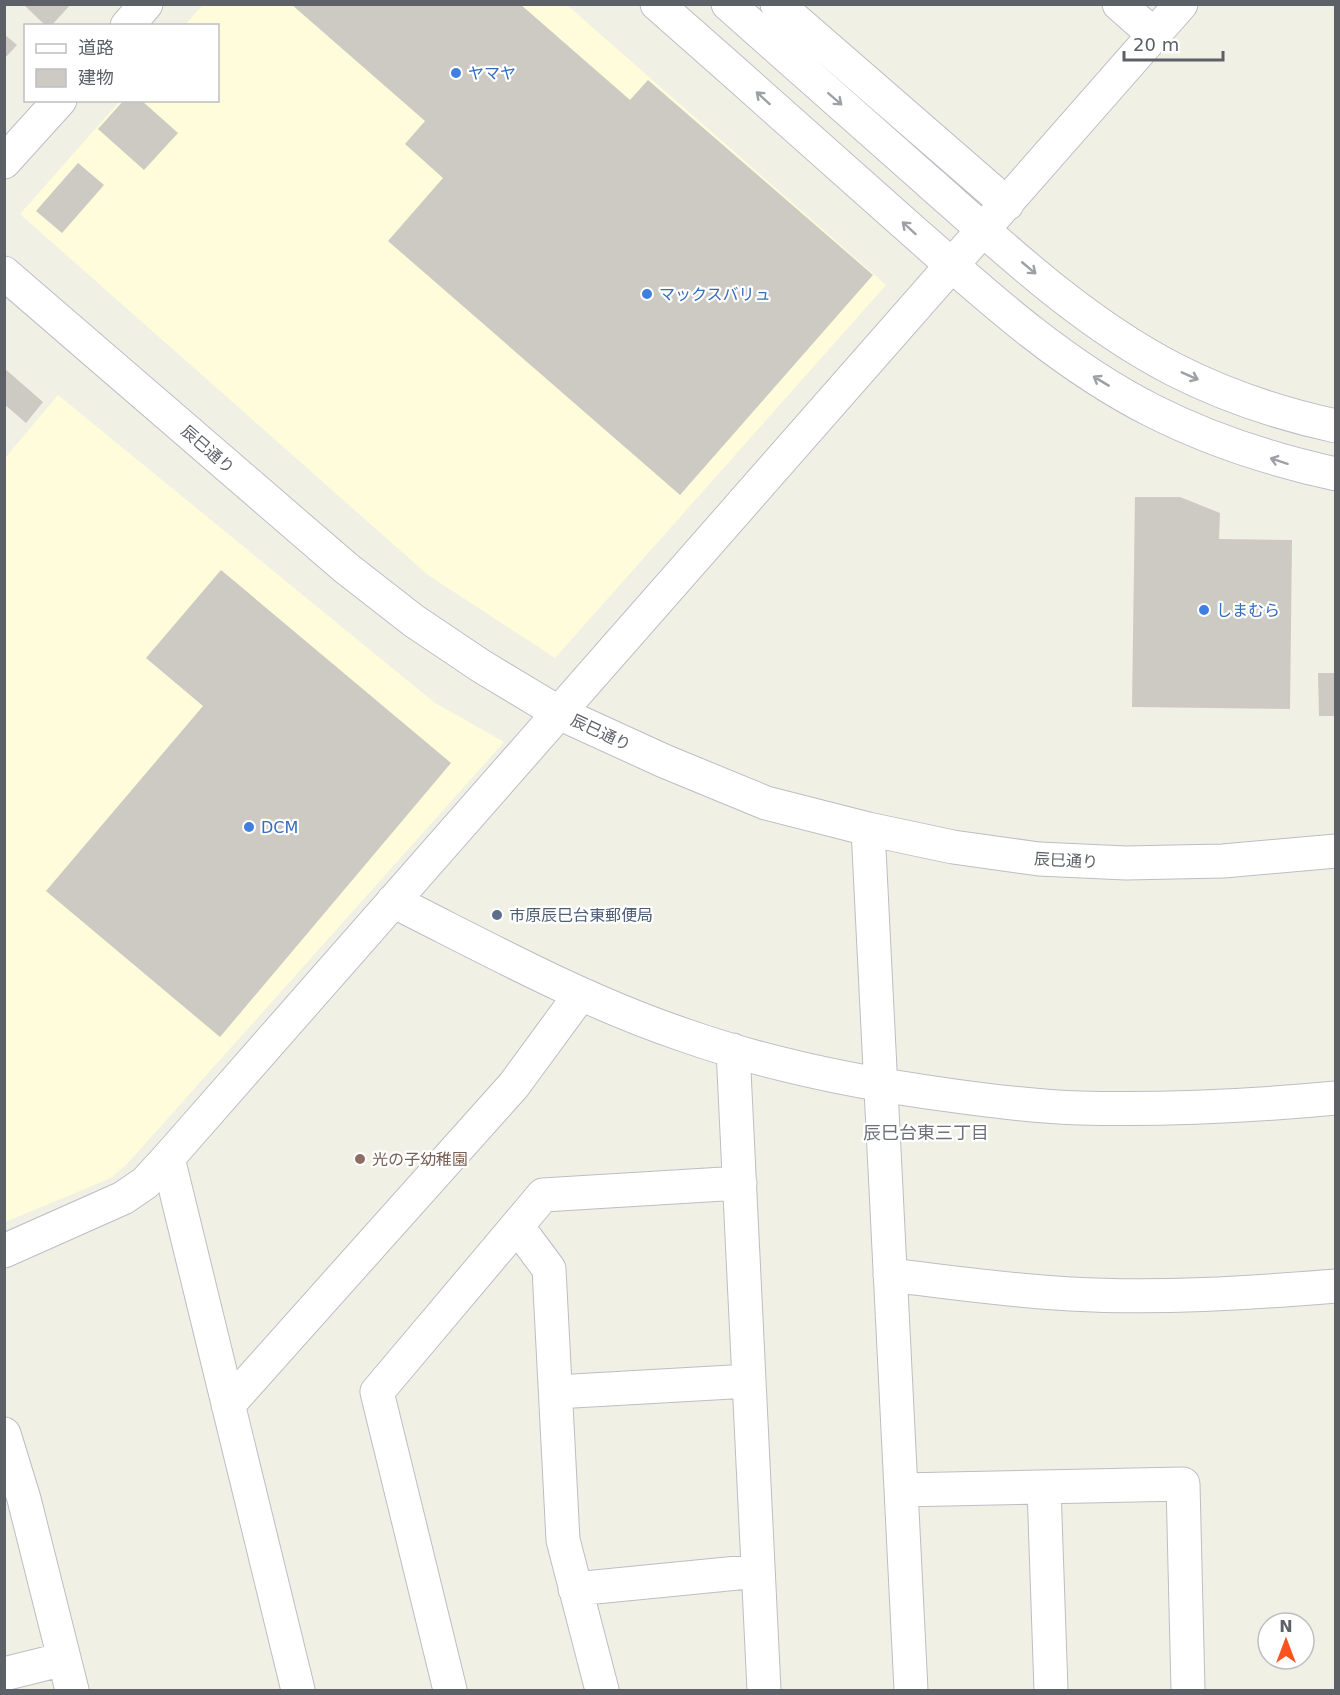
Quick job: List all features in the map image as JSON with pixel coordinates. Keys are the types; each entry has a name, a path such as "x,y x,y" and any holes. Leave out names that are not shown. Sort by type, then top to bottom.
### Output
{"street":[{"path":"130,24 146,4"},
{"path":"728,4 984,231 1069,302 1119,337 1173,369 1237,398 1300,418 1335,426"},
{"path":"777,4 1007,204"},
{"path":"1119,4 1154,35"},
{"path":"4,1251 123,1198 145,1183 984,231 1181,4"},
{"path":"665,7 953,266 1040,339 1093,377 1151,410 1220,441 1288,464 1335,474"},
{"path":"4,162 58,102"},
{"name":"辰巳通り","path":"4,273 354,575 414,621 481,666 559,713 664,761 766,803 868,829 953,847 1039,859 1126,863 1223,861 1335,851"},
{"path":"1220,441 1237,398"},
{"path":"868,829 911,1690"},
{"path":"393,902 580,995 684,1035 768,1060 881,1086 986,1101 1078,1108 1175,1108 1272,1104 1335,1098"},
{"path":"228,1405 514,1084 580,995"},
{"path":"733,1050 764,1690"},
{"path":"168,1158 298,1690"},
{"path":"450,1690 377,1392 543,1195 740,1183"},
{"path":"517,1226 549,1269 563,1540 602,1690"},
{"path":"890,1275 1071,1294 1165,1296 1253,1293 1335,1286"},
{"path":"556,1392 749,1381"},
{"path":"4,1434 14,1501 72,1690"},
{"path":"901,1490 1183,1484 1188,1690"},
{"path":"1044,1488 1051,1690"},
{"path":"575,1589 758,1571"},
{"path":"4,1674 64,1659"}],"shaded area":[{"path":"203,5 567,5 886,285 555,658 428,575 20,214 119,102 219,102 219,24 186,24"},
{"path":"58,395 435,703 504,742 127,1164 111,1178 5,1222 5,458"}],"building":[{"path":"23,4 71,4 53,24 44,24"},
{"path":"291,4 520,4 630,100 648,80 873,275 680,495 388,241 443,178 405,144 425,121"},
{"path":"4,34 17,45 4,59"},
{"path":"122,102 143,102 178,133 144,170 98,129"},
{"path":"78,163 104,185 62,233 36,211"},
{"path":"4,368 43,402 26,423 4,404"},
{"path":"1135,497 1180,497 1220,513 1219,539 1292,540 1290,709 1132,707"},
{"name":"DCM","path":"221,570 451,763 220,1037 46,891 203,706 146,658"},
{"path":"1318,673 1336,673 1336,716 1319,716"}],"place":[{"name":"ヤマヤ","path":"456,73"},
{"name":"マックスバリュ","path":"647,294"},
{"name":"しまむら","path":"1204,610"},
{"name":"DCM","path":"249,827"},
{"name":"市原辰巳台東郵便局","path":"497,915"},
{"name":"光の子幼稚園","path":"360,1159"}],"district":[{"name":"辰巳台東三丁目","path":"926,1133"}]}
